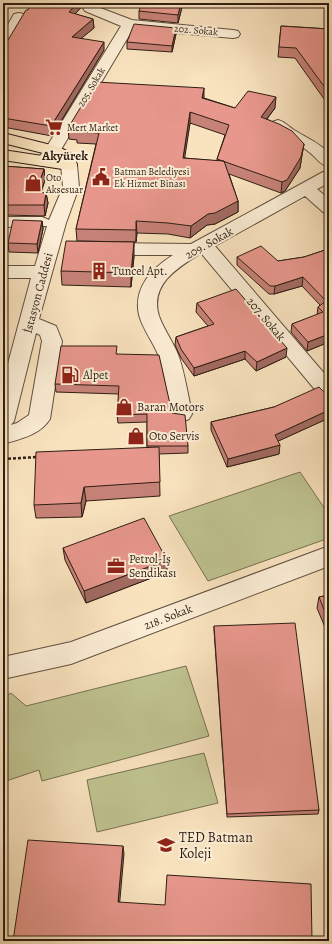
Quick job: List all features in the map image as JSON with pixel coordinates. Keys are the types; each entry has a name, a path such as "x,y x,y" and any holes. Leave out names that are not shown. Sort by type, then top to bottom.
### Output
{"main road":[{"path":"3,138 69,165"},
{"path":"3,155 49,156"}],"street":[{"name":"202. Sokak","path":"90,8 129,24 234,34"},
{"path":"3,45 19,17"},
{"name":"205. Sokak","path":"49,156 129,24"},
{"path":"278,124 288,133 314,148 329,162"},
{"name":"İstasyon Caddesi","path":"3,421 6,391 30,322 42,272 57,248 57,223 71,187 69,165"},
{"name":"209. Sokak","path":"182,414 169,357 149,315 148,297 152,284 166,268 329,176"},
{"path":"306,189 329,208"},
{"path":"3,222 57,223"},
{"path":"88,248 199,248"},
{"name":"207. Sokak","path":"199,248 329,393"},
{"path":"3,272 42,272"},
{"path":"3,436 25,429 39,419 52,341 49,331 30,322"},
{"name":"218. Sokak","path":"3,668 71,653 329,556"}],"path":[{"path":"3,459 43,457"}],"green space":[{"path":"300,472 329,515 329,538 208,581 169,516"},
{"path":"186,666 209,736 42,781 39,770 3,782 3,698 11,693 26,706"},
{"path":"204,753 218,803 97,832 87,780"}],"building":[{"path":"32,3 77,3 69,12 93,19 72,37 104,42 51,126 3,118 3,41 8,40 26,10 28,10"},
{"path":"142,3 181,3 178,15 139,11"},
{"path":"134,24 176,28 172,46 127,42"},
{"path":"281,26 329,29 329,93 296,48 279,47"},
{"path":"96,82 204,88 202,98 235,108 248,91 276,97 261,117 292,131 304,144 301,157 287,180 282,182 224,162 238,201 215,213 208,214 191,226 136,221 136,230 76,229 99,133 76,132 77,129 68,128","holes":["190,112 229,125 217,159 222,161 183,158"]},
{"path":"3,166 44,169 36,192 46,193 44,205 4,205 8,186 3,186"},
{"path":"13,220 42,221 37,244 8,243"},
{"path":"66,241 134,242 131,273 61,271"},
{"path":"261,246 278,261 304,257 328,249 329,250 329,334 308,342 292,324 323,312 318,307 326,301 303,277 275,286 270,286 237,257"},
{"path":"236,289 287,348 257,362 245,351 194,368 181,349 176,337 214,324 197,303"},
{"path":"61,346 117,346 116,354 159,355 172,413 185,415 188,446 147,446 147,414 117,415 119,386 55,384"},
{"path":"319,387 323,391 329,392 329,410 275,435 280,445 228,459 211,422 274,407"},
{"path":"159,447 160,482 84,487 81,503 34,505 36,452"},
{"name":"Petrol-İş Sendikası","path":"144,518 167,560 84,591 63,548"},
{"path":"329,595 329,622 319,597"},
{"path":"295,623 319,810 227,814 214,626"},
{"path":"28,840 123,846 118,902 165,905 167,875 311,884 312,941 13,941"}],"place":[{"name":"Mert Market","path":"54,127"},
{"name":"Batman Belediyesi Ek Hizmet Binası","path":"101,177"},
{"name":"Oto Aksesuar","path":"33,183"},
{"name":"Tuncel Apt.","path":"99,271"},
{"name":"Alpet","path":"70,375"},
{"name":"Baran Motors","path":"124,407"},
{"name":"Oto Servis","path":"136,436"},
{"name":"Petrol-İş Sendikası","path":"116,566"},
{"name":"TED Batman Koleji","path":"166,845"}],"district":[{"name":"Akyürek","path":"65,155"}]}
